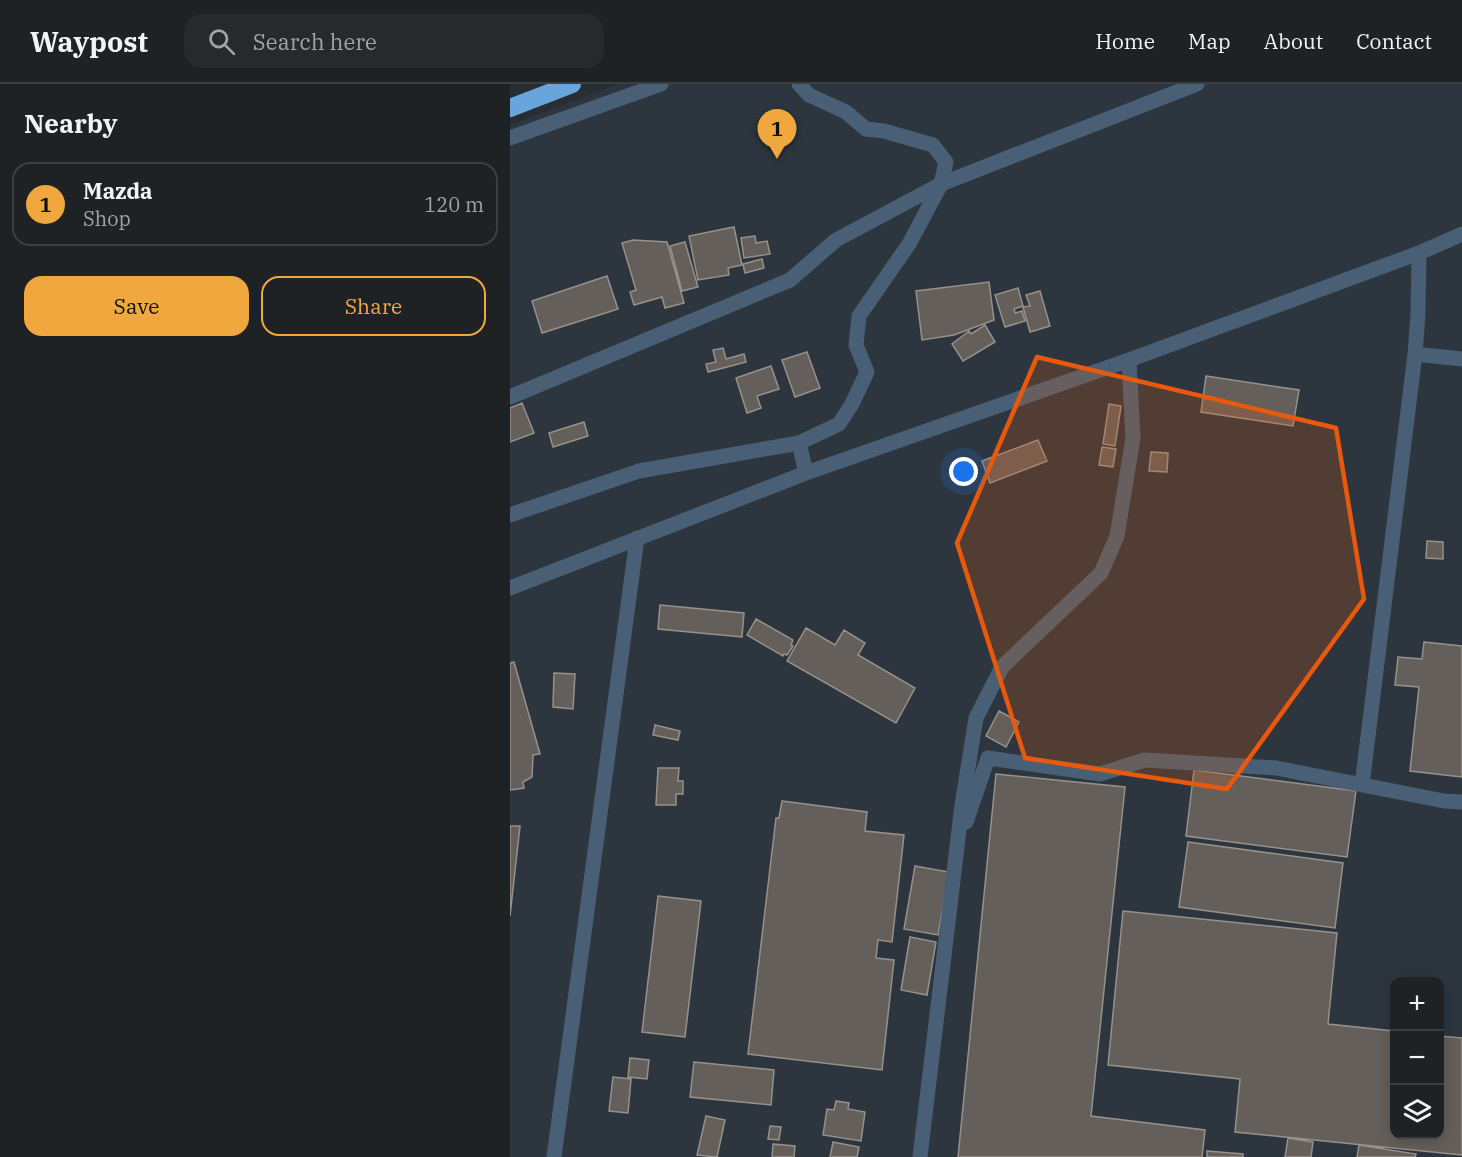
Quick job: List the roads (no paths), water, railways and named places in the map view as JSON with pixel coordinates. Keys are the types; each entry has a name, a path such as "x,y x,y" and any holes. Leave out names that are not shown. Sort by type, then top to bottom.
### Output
{"highway":[{"path":"510,108 572,84"}],"street":[{"path":"510,138 661,84"},
{"path":"510,515 639,471 799,443 839,424 852,404 867,372 856,345 859,316 909,244 941,184 946,162 933,145 884,131 866,129 846,112 809,95 799,84"},
{"path":"510,397 790,280 836,240 941,184 1197,84"},
{"path":"510,588 806,473 1129,360 1419,253 1462,234"},
{"path":"1362,785 1415,354 1419,253"},
{"path":"1415,354 1462,359"},
{"path":"920,1157 962,806 976,718 1002,667 1101,573 1117,536 1133,438 1129,360"},
{"path":"799,443 806,473"},
{"path":"554,1157 637,538"},
{"path":"957,847 988,759 1100,774 1145,760 1276,768 1444,801 1462,802"}],"place":[{"name":"Mazda","path":"777,159"}]}
